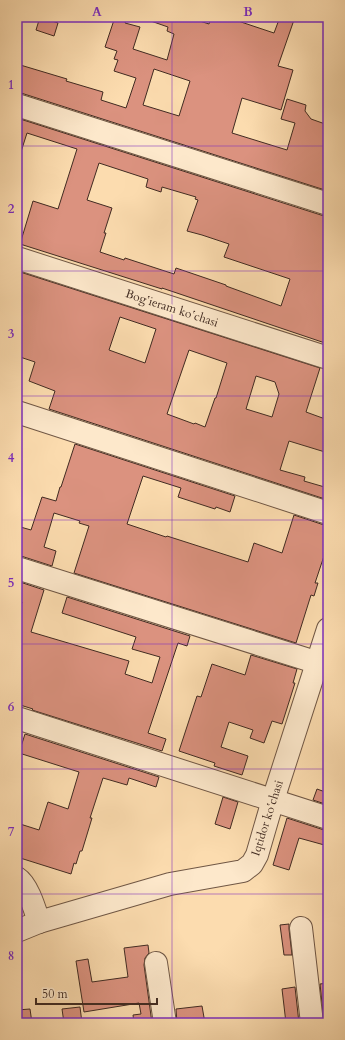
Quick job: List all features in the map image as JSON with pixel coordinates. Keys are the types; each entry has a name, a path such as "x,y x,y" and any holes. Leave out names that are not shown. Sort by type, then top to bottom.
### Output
{"street":[{"path":"17,105 328,204"},
{"name":"Bogʻieram koʻchasi","path":"17,258 328,358"},
{"path":"17,412 328,514"},
{"path":"17,568 322,664"},
{"name":"Iqtidor koʻchasi","path":"17,930 39,922 170,884 243,871 252,864 257,855 273,800 322,664 328,629"},
{"path":"17,718 328,818"},
{"path":"17,878 20,880 31,899 39,922"},
{"path":"301,928 312,1023"},
{"path":"156,963 165,1023"}],"building":[{"path":"40,17 58,23 54,36 36,30"},
{"path":"115,17 127,17 125,23 140,27 133,49 167,60 174,34 167,31 168,27 145,19 145,17 187,17 209,24 211,17 226,17 274,33 280,17 295,17 278,66 293,70 281,110 242,98 232,133 287,150 295,123 281,119 287,99 306,105 305,111 311,119 328,125 328,191 21,93 17,93 17,64 67,79 66,81 103,92 101,100 126,108 136,78 114,71 118,60 114,59 117,51 105,47","holes":["154,69 190,81 179,116 143,105"]},
{"path":"17,118 324,216 328,216 328,334 325,343 162,288 20,244 33,201 58,209 77,149 27,133 20,155 17,155","holes":["99,163 148,179 146,187 161,192 162,187 196,197 195,199 198,200 187,231 229,244 224,257 290,279 281,306 176,268 174,274 125,258 124,260 100,252 112,208 87,200"]},
{"path":"17,271 320,368 306,412 328,420 328,444 325,452 289,441 280,470 305,477 304,481 328,488 328,500 49,409 55,391 29,381 35,362 17,356","holes":["120,317 156,329 145,363 109,350","189,350 227,363 205,427 167,414","256,376 275,382 279,394 272,417 246,409"]},
{"path":"75,444 235,496 230,512 216,507 215,509 178,497 181,488 143,476 127,524 166,537 167,536 248,562 254,543 282,553 294,515 328,525 328,544 315,583 318,583 314,596 311,595 296,643 74,573 89,526 79,523 80,521 54,513 44,547 56,551 52,566 17,556 17,526 31,530 42,497 56,501"},
{"path":"17,581 44,590 31,632 129,661 125,674 152,683 160,657 132,649 136,637 62,613 67,597 190,636 187,646 178,643 148,733 166,739 162,751 17,704 17,619 22,602 17,601"},
{"path":"251,655 297,669 293,683 295,683 282,724 272,721 264,743 250,738 253,730 229,722 221,747 248,756 242,775 214,766 215,763 179,751 197,696 201,697 212,664 245,675"},
{"path":"25,734 159,777 156,787 129,778 127,785 103,778 90,818 92,818 82,851 80,851 76,864 74,863 71,874 17,857 17,823 39,830 48,802 68,809 79,772 19,753"},
{"path":"317,789 328,793 328,805 313,800"},
{"path":"223,797 238,802 230,829 215,824"},
{"path":"287,818 328,830 328,846 299,838 289,870 273,865"},
{"path":"289,924 292,955 284,955 280,925"},
{"path":"148,945 149,953 145,958 144,965 152,1023 134,1023 133,1015 141,1014 139,1003 84,1012 76,961 88,959 92,982 128,977 124,948"},
{"path":"328,983 328,1023 324,1023 320,984"},
{"path":"295,987 299,1023 286,1023 282,989"},
{"path":"202,1006 205,1023 177,1023 176,1009"},
{"path":"80,1007 82,1023 64,1023 62,1009"},
{"path":"30,1009 32,1023 17,1023 17,1010"}]}
